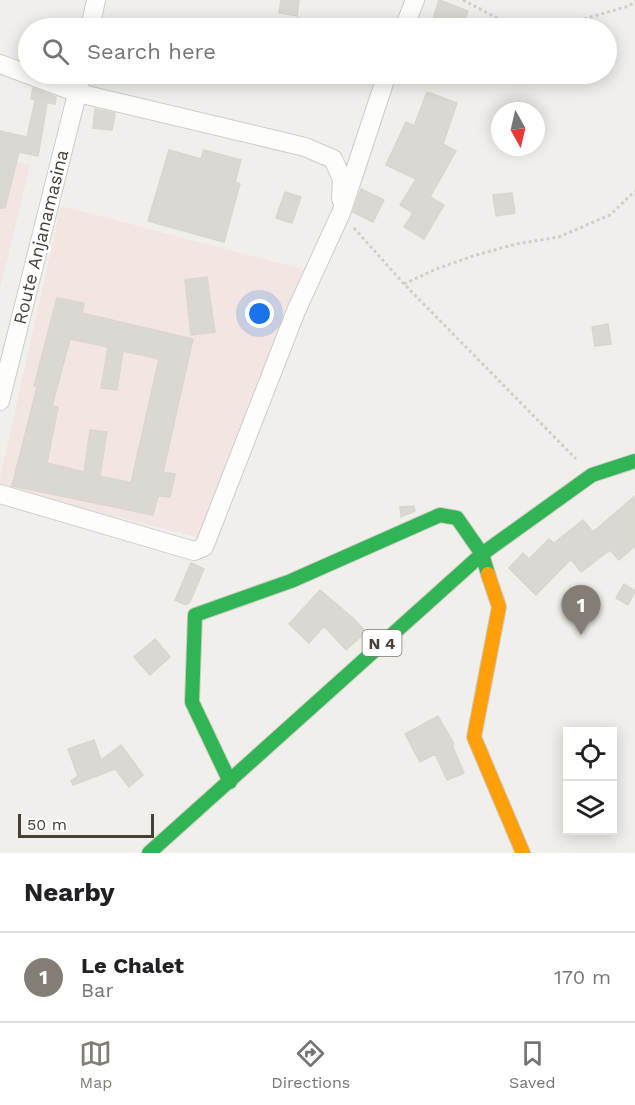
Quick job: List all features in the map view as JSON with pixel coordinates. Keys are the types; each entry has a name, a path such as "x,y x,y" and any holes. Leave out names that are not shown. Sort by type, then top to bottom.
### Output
{"street":[{"path":"92,18 96,0"},
{"path":"408,18 415,0"},
{"path":"0,64 18,71"},
{"path":"54,84 78,93 305,147 333,159 342,179 341,213"},
{"name":"Route Anjanamasina","path":"0,401 80,84"},
{"path":"0,494 194,551 204,547 296,311 341,213 384,84"},
{"name":"N 4","path":"149,853 482,554 592,475 635,461"},
{"path":"230,782 192,702 195,615 291,581 440,515 457,518 482,554 499,607 474,737 523,853"}],"path":[{"path":"463,0 497,18"},
{"path":"587,18 629,6 635,1"},
{"path":"404,284 436,269 473,256 516,244 559,237 609,215 635,191"},
{"path":"341,213 404,284 592,475"}],"shaded area":[{"path":"0,158 30,165 0,289"},
{"path":"61,206 310,271 200,538 0,487 0,478"}],"building":[{"path":"281,0 299,0 297,16 279,13"},
{"path":"439,0 468,11 466,18 433,18"},
{"path":"33,88 56,97 55,104 31,99"},
{"path":"427,92 457,103 443,144 456,151 430,197 444,205 424,239 404,227 413,213 400,205 416,179 386,165 406,122 414,126"},
{"path":"35,101 47,103 38,156 19,152 5,208 0,208 0,131 27,137"},
{"path":"95,109 115,113 112,130 93,128"},
{"path":"169,150 201,159 204,150 241,160 235,182 240,184 224,242 148,221"},
{"path":"361,189 384,200 373,222 353,212"},
{"path":"285,192 301,197 292,223 276,218"},
{"path":"512,193 515,213 496,216 493,195"},
{"path":"207,277 215,332 191,335 185,280"},
{"path":"57,298 84,303 82,313 193,339 163,472 175,474 170,497 158,496 153,515 12,486 37,387 34,386","holes":["70,339 108,347 101,388 117,390 123,351 159,359 131,483 100,476 107,432 90,430 84,472 47,463 58,407 52,406"]},
{"path":"608,324 611,344 595,346 592,327"},
{"path":"635,496 635,546 619,560 610,550 581,572 571,559 536,595 509,568 523,553 529,559 549,539 554,543 583,520 593,532"},
{"path":"414,506 415,511 401,517 400,507"},
{"path":"191,563 204,569 190,602 186,605 175,600"},
{"path":"624,584 635,591 628,605 616,598"},
{"path":"320,590 366,632 346,650 324,626 309,643 289,624"},
{"path":"155,639 170,657 150,675 134,657"},
{"path":"438,716 454,744 452,745 464,773 447,780 435,754 420,762 405,734"},
{"path":"94,740 101,760 121,745 143,775 129,787 115,769 73,785 71,781 78,776 68,749"}],"traffic: fast":[{"path":"149,853 482,554 592,475 635,461"},
{"path":"230,782 192,702 195,615 291,581 440,515 457,518 482,554 488,574"}],"traffic: slow":[{"path":"488,574 499,607 474,737 523,853"}],"place":[{"name":"Le Chalet","path":"581,635"}]}
